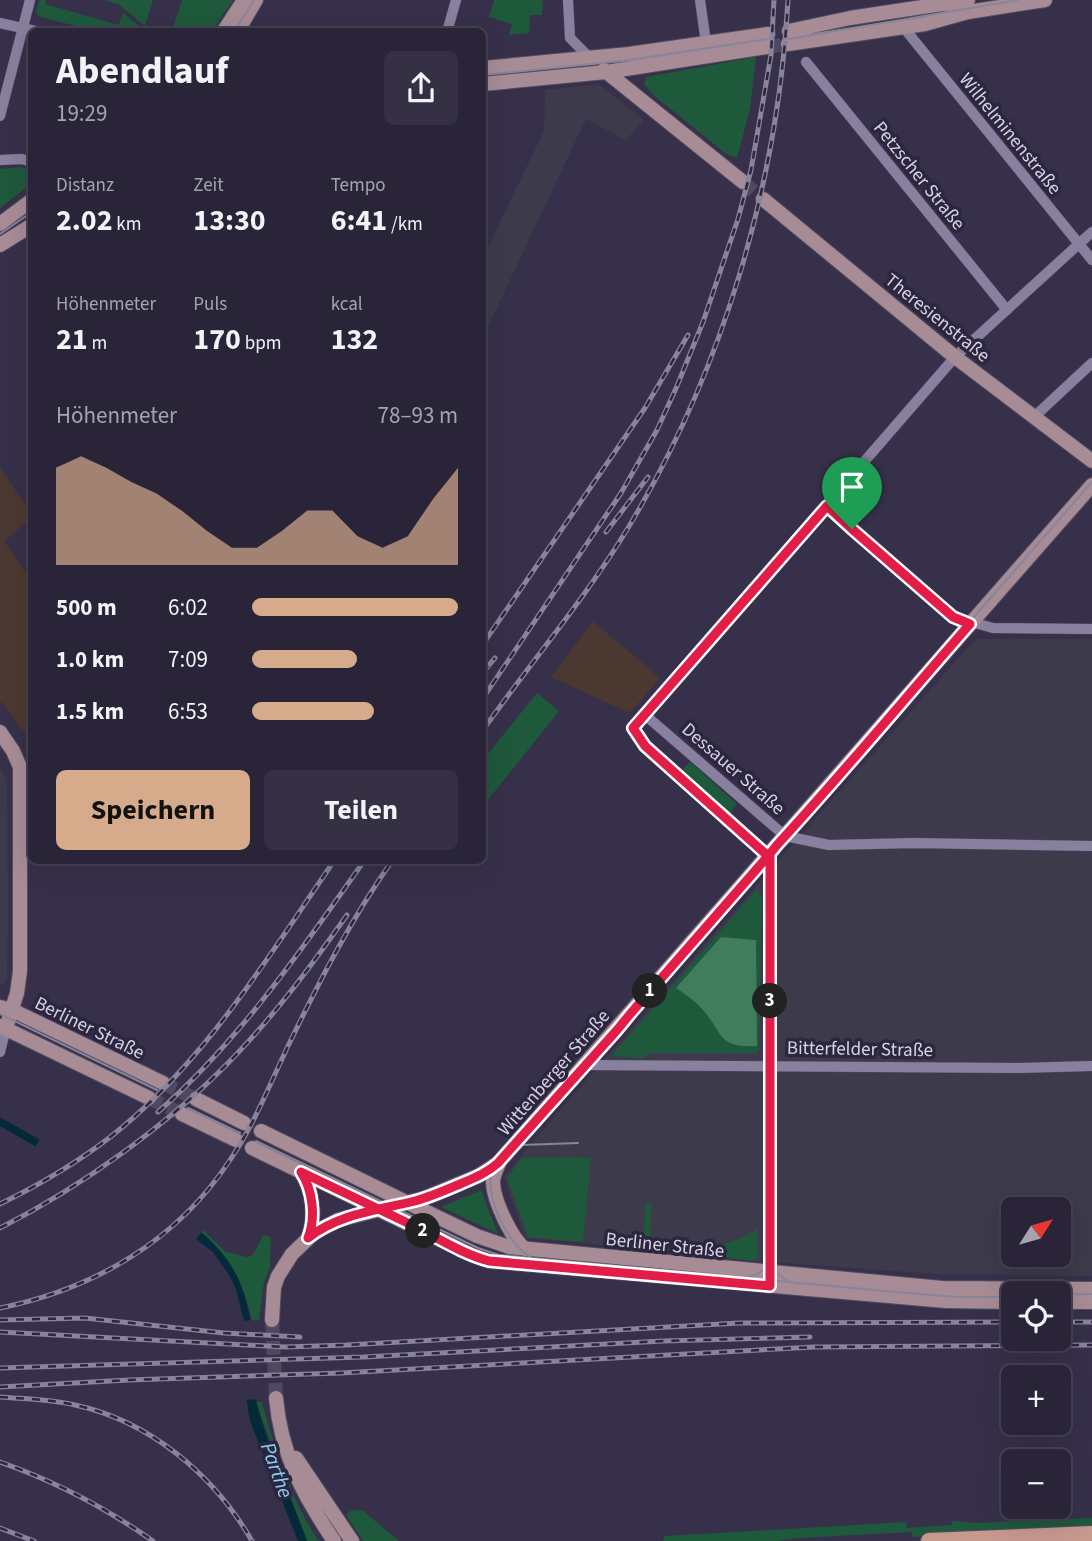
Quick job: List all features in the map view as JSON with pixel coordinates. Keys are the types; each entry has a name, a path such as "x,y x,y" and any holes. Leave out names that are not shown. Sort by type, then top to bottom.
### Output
{"main road":[{"path":"226,28 244,0"},
{"path":"239,28 256,0"},
{"path":"968,0 850,18 789,37 904,28 968,12 1045,0"},
{"path":"486,68 706,43 767,41 645,67 486,83"},
{"path":"590,58 743,182"},
{"path":"635,95 645,67"},
{"name":"Theresienstraße","path":"763,199 955,357 1092,461"},
{"path":"0,224 28,203"},
{"path":"0,245 28,228"},
{"name":"Wittenberger Straße","path":"272,1320 274,1287 278,1276 292,1254 308,1238 333,1222 422,1199 482,1174 501,1160 1092,485"},
{"path":"0,732 20,767 20,971 6,1008 3,1027"},
{"name":"Berliner Straße","path":"6,1008 163,1083"},
{"name":"Berliner Straße","path":"3,1027 149,1098"},
{"path":"196,1099 244,1123"},
{"path":"182,1114 236,1140"},
{"name":"Berliner Straße","path":"261,1131 400,1204 490,1241 525,1249 946,1301 1001,1302"},
{"name":"Berliner Straße","path":"252,1148 489,1261 967,1290 1092,1289"},
{"path":"501,1160 494,1178 495,1192 511,1233 525,1249"},
{"path":"301,1172 307,1184 312,1207 312,1225 308,1238"},
{"path":"1071,1302 1092,1302"},
{"path":"276,1398 284,1438 305,1497 334,1541"},
{"path":"284,1438 352,1541"},
{"path":"929,1541 1092,1534"}],"street":[{"path":"0,116 30,0"},
{"path":"448,28 456,0"},
{"path":"567,60 570,38 568,0"},
{"path":"700,0 706,43"},
{"path":"0,23 28,29"},
{"name":"Wilhelminenstraße","path":"904,28 1092,260"},
{"path":"570,38 590,58"},
{"name":"Petzscher Straße","path":"806,62 1007,310"},
{"path":"0,160 28,161"},
{"path":"770,1279 769,855 645,746 633,728 955,357 1092,233"},
{"path":"1034,417 1092,363"},
{"path":"827,506 953,617 970,624 993,628 1092,629"},
{"name":"Dessauer Straße","path":"645,713 785,836 829,845 914,843 1092,846"},
{"path":"0,1052 3,1027"},
{"name":"Bitterfelder Straße","path":"586,1065 770,1064 960,1068 1092,1066"}],"shaded area":[{"path":"599,84 644,120 626,140 586,119 486,331 486,251 544,131 545,90"},
{"path":"0,468 28,508 28,521 4,541 28,576 28,738 0,700"},
{"path":"593,621 660,678 630,713 551,677"},
{"path":"979,639 1092,639 1092,1276 936,1274 754,1261 525,1238 504,1177 821,812 973,642"},
{"path":"0,769 7,779 8,914 7,981 0,986"}],"green space":[{"path":"39,0 46,0 45,4 119,25 123,13 142,28 84,28 40,17 36,13"},
{"path":"104,0 153,0 145,26 118,4"},
{"path":"182,0 233,0 214,28 173,28"},
{"path":"494,0 543,0 542,15 530,15 529,33 509,35 512,24 489,17"},
{"path":"756,57 750,109 737,158 725,153 652,94 644,84 646,77"},
{"path":"28,168 28,186 0,208 0,169"},
{"path":"537,693 559,711 486,802 486,756"},
{"path":"690,762 737,804 730,813 682,770"},
{"path":"757,889 762,898 759,1050 756,1053 650,1053 642,1058 611,1056"},
{"path":"721,937 756,940 757,1046 727,1042 699,1006 676,988"},
{"path":"522,1158 591,1158 583,1242 528,1237 507,1178"},
{"path":"481,1190 498,1234 441,1207"},
{"path":"646,1203 652,1203 649,1248 718,1245 731,1242 757,1229 758,1257 754,1261 642,1248"},
{"path":"203,1230 226,1252 247,1257 253,1255 263,1235 271,1237 270,1267 264,1282 259,1320 252,1321 245,1295 234,1272 220,1251 201,1232"},
{"path":"256,1402 262,1402 292,1492 309,1525 321,1541 307,1541"},
{"path":"362,1510 399,1541 363,1541 346,1515 350,1511"},
{"path":"1092,1518 1092,1529 913,1537 912,1532 777,1541 663,1541 665,1536 906,1522 907,1528 952,1525 952,1521 978,1523"}],"water":[{"name":"Parthe","path":"0,1117 201,1232 227,1260 248,1306 256,1399 262,1421 307,1541 298,1541 250,1421 244,1321 236,1289 213,1252 196,1239 0,1126"}],"pier":[{"path":"41,1138 203,1230 194,1242 34,1149"},
{"path":"255,1320 260,1399 245,1400 240,1321"}],"tunnel":[{"path":"767,47 788,44"},
{"path":"743,182 763,199"},
{"path":"163,1083 196,1099"},
{"path":"149,1098 182,1114"},
{"path":"272,1320 276,1398"}],"tram line":[{"path":"236,28 254,0"},
{"path":"789,39 1018,0"},
{"path":"486,75 630,60 767,39"},
{"path":"0,234 28,215"},
{"path":"798,1284 780,1275 774,1268 771,1257 769,876 776,847 793,824 1092,482"},
{"path":"0,1014 157,1090"},
{"path":"482,1174 492,1167 575,1074 590,1065 749,1063 763,1069 773,1083"},
{"path":"188,1108 240,1133"},
{"path":"256,1141 478,1248 499,1255 896,1292 1001,1297"},
{"path":"509,1150 522,1145 578,1143"},
{"path":"493,1167 490,1177 491,1190 499,1217 513,1242 531,1257"},
{"path":"394,1206 418,1205 492,1173"},
{"path":"738,1278 750,1277 760,1272 773,1255"},
{"path":"1071,1294 1092,1294"}],"railway":[{"path":"486,694 621,493 657,430 677,386 703,322 738,219 751,170 771,55 774,0"},
{"path":"486,726 576,605 628,528 692,405 718,340 758,206 782,69 788,0"},
{"path":"486,640 645,408 688,335"},
{"path":"606,532 648,477"},
{"path":"486,668 495,658"},
{"path":"0,1204 56,1174 96,1148 143,1109 175,1077 232,1008 332,864"},
{"path":"158,1112 188,1084 243,1024 362,864"},
{"path":"0,1308 35,1300 68,1288 130,1257 185,1215 209,1189 247,1133 324,975 349,928 390,864"},
{"path":"0,1228 92,1174 180,1108 231,1060 278,1008 347,915"},
{"path":"0,1320 85,1318 224,1333 300,1337"},
{"path":"0,1332 285,1347 739,1323 1001,1322"},
{"path":"1071,1322 1092,1322"},
{"path":"0,1368 364,1357 663,1341 810,1337"},
{"path":"0,1387 341,1373 814,1347 1092,1345"},
{"path":"0,1397 75,1405 103,1413 154,1438 177,1454 219,1494 252,1541"},
{"path":"0,1462 80,1496 153,1541"},
{"path":"0,1528 34,1541"}],"route":[{"path":"852,529 827,506 633,728 645,746 768,856 770,853 770,1286 489,1261 472,1255 396,1217 377,1209 301,1172 307,1184 312,1207 312,1225 308,1238 338,1220 377,1209 390,1205 417,1200 478,1176 498,1163 617,1030 631,1013 768,856 770,853 836,778 876,731 970,624 953,617 852,529"}]}
